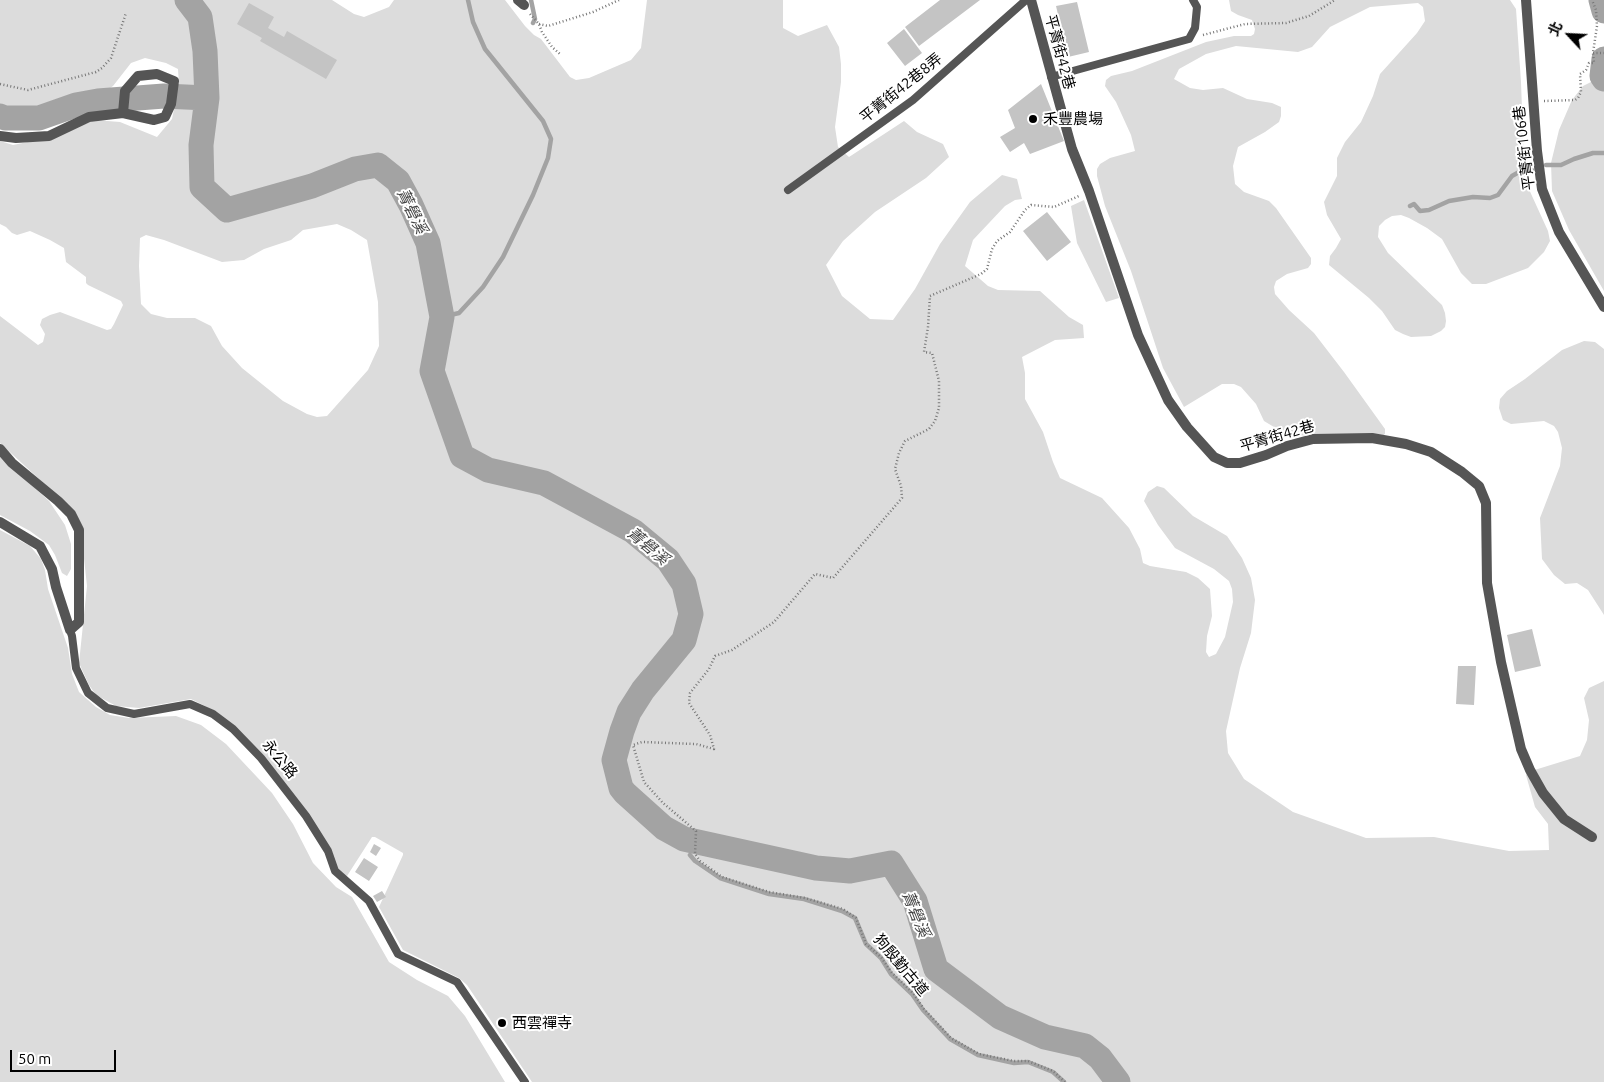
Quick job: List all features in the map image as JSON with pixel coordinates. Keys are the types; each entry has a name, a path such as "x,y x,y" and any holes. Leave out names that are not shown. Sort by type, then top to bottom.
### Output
{"street":[{"name":"平菁街42巷","path":"1031,0 1072,149 1089,191 1138,335 1168,400 1187,427 1214,457 1227,463 1240,462 1266,455 1287,446 1314,439 1372,438 1406,444 1431,452 1462,472 1479,486 1486,503 1487,583 1521,749 1543,793 1564,819 1592,838"},
{"name":"平菁街106巷","path":"1526,0 1537,151 1542,189 1559,232 1604,307"},
{"path":"0,136 16,138 49,136 89,117 123,113 154,120 165,117 171,104 174,81 157,74 138,76 125,90 123,113"},
{"path":"0,449 71,514 79,530 79,622 70,630"},
{"name":"永公路","path":"0,522 40,546 52,569 70,630"}],"lane":[{"name":"平菁街42巷8弄","path":"788,190 913,100 1026,0"},
{"path":"1051,77 1189,39 1196,28 1197,8 1193,0"},
{"name":"永公路","path":"70,630 76,668 88,693 107,708 134,714 190,704 213,714 233,729 261,758 306,816 328,851 335,871 369,901 398,954 457,982 525,1082"}],"path":[{"path":"560,54 552,47 539,24 548,26 592,12 619,0"},
{"path":"1189,39 1245,24 1286,23 1308,16 1335,0"},
{"path":"1543,96 1544,101 1557,102 1578,98 1581,92 1580,74 1586,70 1589,63 1594,63 1593,53 1597,26 1596,10 1592,0"},
{"path":"0,84 28,90 96,72 111,58 126,12"},
{"path":"1593,53 1604,53"},
{"name":"狗殷勤古道","path":"1065,1082 1053,1071 1028,1061 1014,1061 979,1054 951,1038 924,1009 913,993 892,973 881,957 866,944 856,918 844,909 805,898 769,892 722,877 700,861 695,854 696,831 663,803 644,782 633,745 642,742 696,744 714,749 710,735 689,702 690,693 710,669 715,656 732,650 774,622 815,574 833,578 902,498 901,486 895,469 899,453 905,441 929,429 935,421 939,408 939,381 932,354 924,352 930,296 981,274 987,269 992,249 997,241 1010,232 1025,210 1031,205 1054,207 1089,191"}],"shaded area":[{"path":"0,0 332,0 354,14 364,17 389,7 394,0 505,0 525,26 541,39 570,77 576,80 589,78 631,60 641,48 647,0 783,0 783,28 798,36 827,25 839,47 841,64 841,82 835,127 838,147 849,157 904,121 917,132 943,144 949,157 926,178 875,212 843,241 826,265 842,296 870,319 893,320 915,289 940,244 970,202 1002,175 1017,179 1022,199 1015,200 1005,206 973,240 965,266 988,286 998,290 1040,291 1069,317 1083,325 1084,338 1055,340 1022,357 1025,373 1025,399 1043,432 1060,478 1102,498 1129,528 1140,549 1143,563 1150,566 1186,572 1198,578 1210,589 1212,616 1207,636 1206,652 1209,657 1216,654 1225,637 1233,602 1232,589 1229,581 1214,569 1175,548 1158,525 1144,501 1148,492 1157,486 1164,488 1193,516 1227,536 1242,558 1251,578 1255,600 1251,633 1240,668 1226,731 1228,753 1244,779 1293,812 1366,838 1434,837 1509,851 1549,850 1548,824 1535,807 1526,775 1528,772 1580,756 1587,740 1589,720 1584,698 1589,688 1604,681 1604,1082 532,1082 467,985 459,978 403,950 379,907 403,853 372,837 347,876 343,875 277,773 244,735 217,712 191,699 139,708 116,706 96,695 89,685 79,663 87,586 81,531 50,489 0,443 0,316 38,345 43,342 45,334 40,325 42,319 50,315 60,312 107,330 111,329 123,305 121,301 88,285 86,277 66,262 64,248 30,231 17,235 0,224 0,141 13,145 52,137 95,120 120,122 157,137 172,119 179,85 178,69 166,63 145,58 131,63 113,86 95,99 61,113 29,120 17,119 0,113","holes":["337,224 367,240 378,302 379,346 368,370 327,416 317,417 307,414 283,401 242,368 222,346 211,326 195,318 167,318 151,314 141,304 140,238 146,235 222,262 244,260 264,249 291,240 303,230"]},
{"path":"1229,0 1510,0 1516,9 1524,165 1527,185 1548,231 1550,241 1544,252 1528,268 1486,284 1472,284 1461,273 1442,239 1427,228 1401,215 1392,216 1385,220 1379,226 1378,237 1388,253 1442,305 1445,313 1445,327 1431,336 1411,337 1395,330 1382,311 1369,298 1329,265 1330,256 1341,239 1327,215 1324,202 1337,176 1337,158 1345,142 1361,122 1373,96 1380,74 1417,33 1425,21 1423,7 1418,3 1370,7 1330,27 1312,47 1298,52 1236,46 1206,54 1179,69 1174,79 1190,88 1203,90 1223,88 1247,99 1272,103 1281,107 1279,122 1238,147 1233,166 1235,184 1244,192 1269,201 1311,258 1311,264 1308,268 1287,274 1276,281 1274,287 1275,294 1314,333 1344,372 1385,429 1385,434 1382,436 1342,434 1289,436 1264,421 1256,404 1241,387 1234,384 1222,384 1184,407 1163,368 1131,271 1105,206 1097,169 1100,164 1110,158 1135,151 1131,135 1116,102 1105,86 1106,80 1111,76 1132,71 1206,42 1254,34 1255,29 1252,20 1231,11"},
{"path":"1598,81 1604,83 1604,291 1569,230 1552,191 1551,163 1559,130 1572,100 1583,86"},
{"path":"1084,200 1119,298 1106,302 1077,243 1071,206"},
{"path":"1584,341 1595,342 1604,349 1604,615 1588,590 1577,583 1565,584 1554,575 1542,559 1540,518 1560,466 1562,448 1558,432 1554,426 1544,421 1511,424 1503,420 1499,408 1500,399 1507,391 1562,350"},
{"path":"0,456 49,501 65,525 71,544 71,569 67,576 62,573 49,545 30,531 0,515"},
{"path":"0,530 30,546 41,559 48,589 68,648 72,674 79,692 96,707 110,715 129,718 176,716 201,725 226,744 272,793 293,824 313,863 336,887 352,897 389,962 417,980 448,996 465,1016 505,1082 0,1082"}],"building":[{"path":"940,0 980,0 919,46 905,27"},
{"path":"1077,2 1089,52 1068,57 1056,6"},
{"path":"249,3 274,17 268,28 284,37 287,31 337,60 326,79 260,41 262,38 237,24"},
{"path":"904,29 922,53 905,66 887,43"},
{"name":"禾豐農場","path":"1041,84 1064,141 1030,154 1024,143 1010,152 1000,137 1015,128 1008,110"},
{"path":"1047,212 1071,242 1047,261 1023,231"},
{"path":"1532,629 1541,666 1515,672 1507,635"},
{"path":"1458,666 1476,666 1474,705 1456,704"},
{"path":"374,844 381,848 376,856 370,852"},
{"path":"364,858 378,867 369,881 355,872"},
{"path":"382,891 386,897 377,902 373,896"}],"waterway":[{"name":"菁礐溪","path":"187,0 200,17 205,51 207,98 201,145 202,187 227,210 312,186 355,169 378,165 398,181 428,243 442,317 432,371 462,456 488,470 544,483 633,531 668,560 684,584 691,614 684,640 643,690 629,712 622,731 614,760 621,788 625,793 664,828 684,839 816,868 850,871 891,863 915,901 936,969 1000,1017 1045,1037 1085,1046 1100,1058 1118,1082"},
{"path":"442,317 459,313 483,287 503,257 533,195 548,158 551,139 543,121 485,49 473,22 468,0"},
{"path":"531,0 535,19 533,23"},
{"name":"菁礐溪","path":"1601,0 1604,11"},
{"name":"菁礐溪","path":"1604,59 1602,76 1604,79"},
{"path":"0,116 5,118 39,118 76,105 98,101 164,96 207,98"},
{"path":"1546,165 1561,165 1593,153 1604,153"},
{"path":"1410,206 1414,204 1420,211 1429,210 1449,201 1473,197 1490,198 1498,195 1512,176 1519,172 1532,170"},
{"name":"菁礐溪","path":"664,828 682,847"},
{"path":"690,855 695,861 720,878 769,894 804,899 842,911 855,918 866,944 881,958 891,974 912,994 923,1010 950,1039 978,1055 1014,1063 1028,1062 1053,1072 1064,1082"}],"place":[{"name":"禾豐農場","path":"1033,119"},
{"name":"西雲禪寺","path":"502,1023"}]}
